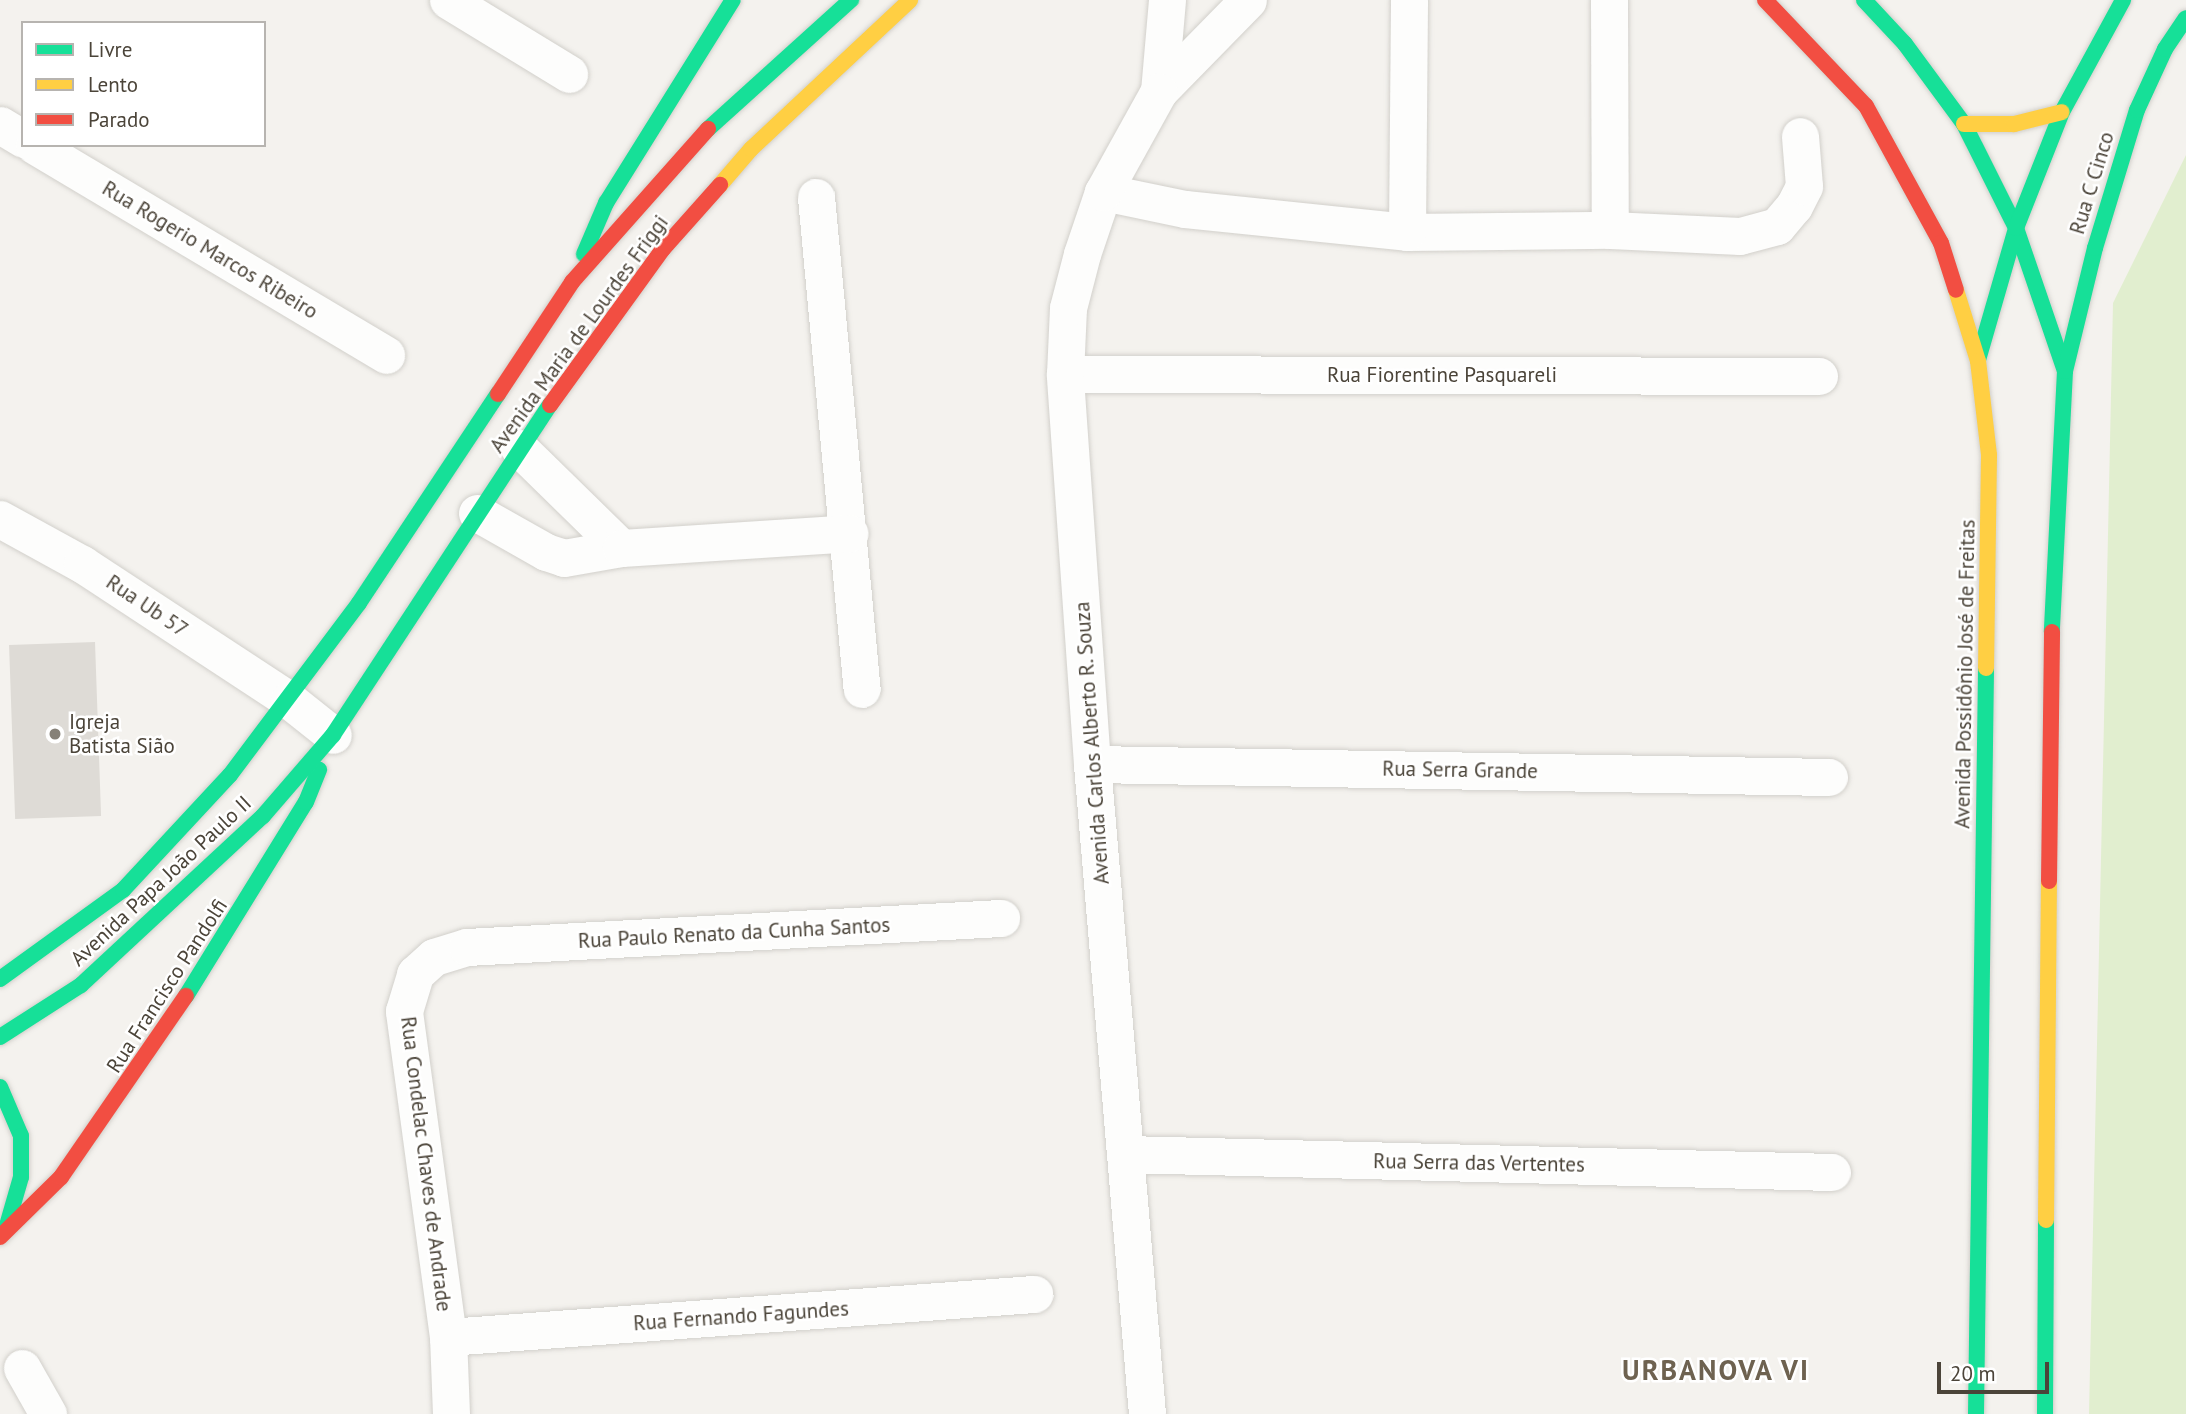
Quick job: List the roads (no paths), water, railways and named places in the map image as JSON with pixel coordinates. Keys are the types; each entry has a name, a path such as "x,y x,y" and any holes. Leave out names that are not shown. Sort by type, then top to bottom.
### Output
{"street":[{"path":"448,0 569,74"},
{"path":"572,282 606,203 733,0"},
{"name":"Avenida Maria de Lourdes Friggi","path":"289,700 572,282 712,125 851,0"},
{"name":"Avenida Maria de Lourdes Friggi","path":"333,735 519,448 689,219 751,149 910,0"},
{"path":"1158,91 1167,0"},
{"path":"1158,91 1248,0"},
{"path":"1407,232 1409,0"},
{"path":"1609,0 1610,230"},
{"name":"Avenida Possidônio José de Freitas","path":"1765,0 1866,106 1894,151 1941,243 1978,361 1989,455 1976,1414"},
{"path":"1864,0 1905,44 1964,124 2015,228 2065,371 2050,662 2045,1414"},
{"path":"1978,361 2015,228 2062,112 2123,0"},
{"name":"Rua C Cinco","path":"2065,371 2095,248 2137,110 2165,49 2186,18"},
{"name":"Avenida Carlos Alberto R. Souza","path":"1146,1414 1092,764 1065,374 1068,308 1103,192 1158,91"},
{"path":"1964,124 2014,124 2062,112"},
{"path":"0,125 21,138"},
{"path":"1103,192 1185,209 1407,232 1610,230 1740,236 1777,226 1794,206 1804,186 1800,136"},
{"name":"Rua Rogerio Marcos Ribeiro","path":"37,147 386,355"},
{"path":"816,197 850,533 862,689"},
{"name":"Rua Fiorentine Pasquareli","path":"1065,374 1819,376"},
{"path":"519,448 621,548"},
{"path":"477,513 546,552 564,558 621,548 850,533"},
{"name":"Rua Ub 57","path":"0,519 82,564 289,700 333,735"},
{"name":"Avenida Papa João Paulo II","path":"0,979 122,890 230,775 289,700"},
{"name":"Avenida Papa João Paulo II","path":"0,1037 81,985 162,914 263,816 333,735"},
{"name":"Rua Francisco Pandolfi","path":"3,1234 61,1177 129,1084 238,917 306,802 333,735"},
{"name":"Rua Serra Grande","path":"1092,764 1829,777"},
{"name":"Rua Paulo Renato da Cunha Santos","path":"467,947 1002,918"},
{"name":"Rua Condelac Chaves de Andrade","path":"451,1414 447,1337 404,1011 415,974 434,957 467,947"},
{"path":"0,1087 21,1136 21,1177 3,1234"},
{"name":"Rua Serra das Vertentes","path":"1126,1154 1832,1172"},
{"name":"Rua Fernando Fagundes","path":"447,1337 1034,1294"},
{"path":"22,1368 48,1414"}],"place":[{"name":"Igreja Batista Sião","path":"55,734"}],"district":[{"name":"URBANOVA VI","path":"1716,1370"}]}
